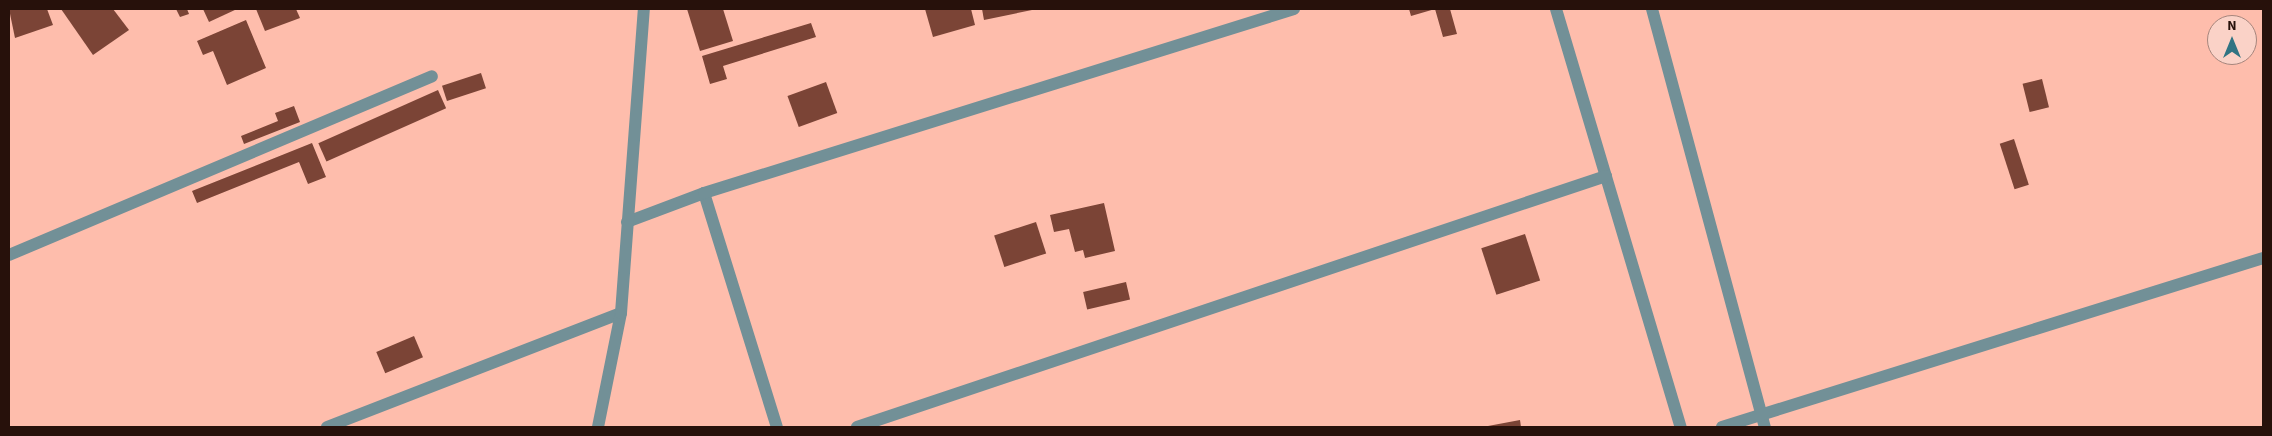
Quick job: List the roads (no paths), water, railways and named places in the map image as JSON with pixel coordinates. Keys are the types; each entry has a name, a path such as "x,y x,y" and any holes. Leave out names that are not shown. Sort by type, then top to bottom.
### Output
{"street":[{"path":"598,427 621,313 644,9"},
{"path":"627,222 704,193 1294,9"},
{"path":"1556,9 1680,427"},
{"path":"1652,9 1763,421"},
{"path":"9,255 432,76"},
{"path":"857,427 1606,176"},
{"path":"704,193 777,427"},
{"path":"1722,427 1763,421 2263,258"},
{"path":"326,427 621,313"}]}
